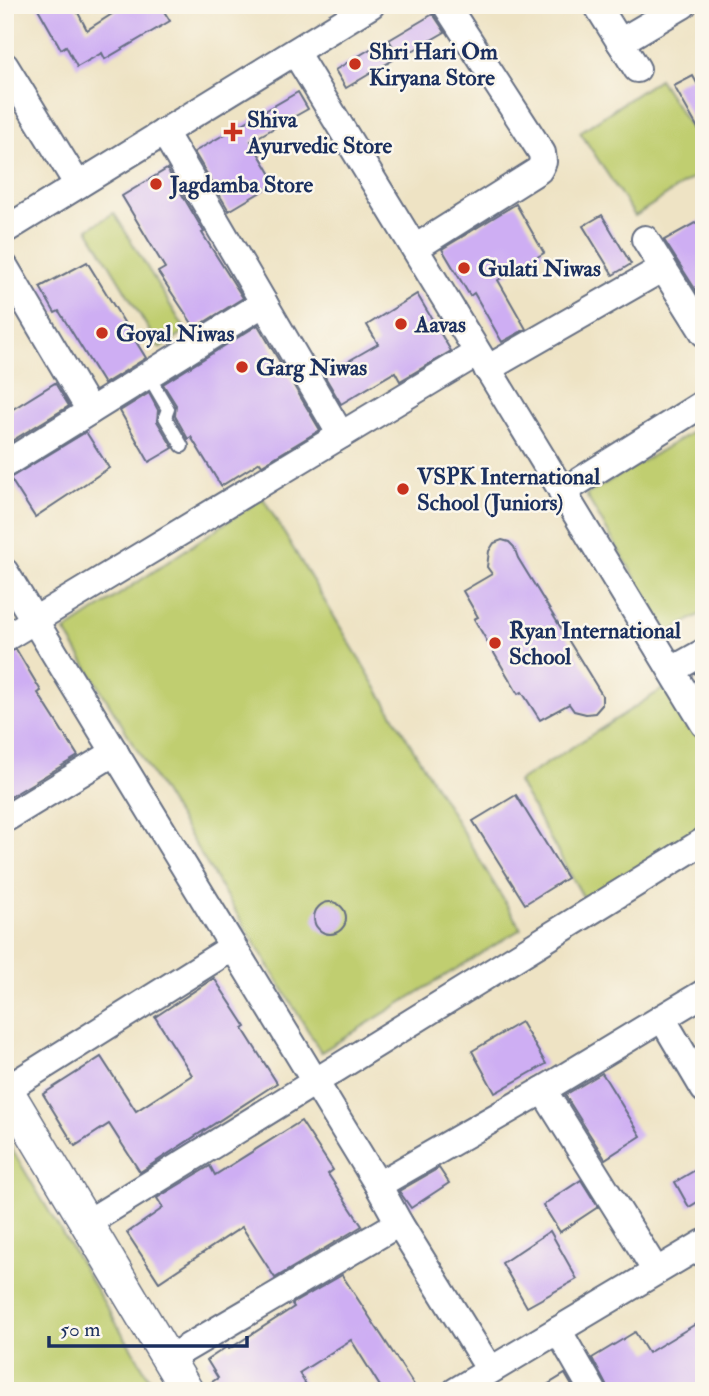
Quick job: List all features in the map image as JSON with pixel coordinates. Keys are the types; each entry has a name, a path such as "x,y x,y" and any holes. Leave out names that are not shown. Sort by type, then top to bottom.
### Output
{"street":[{"path":"5,230 371,5"},
{"path":"415,248 539,170 543,162 542,153 446,5"},
{"path":"597,5 637,69"},
{"path":"620,42 683,5"},
{"path":"295,52 704,724"},
{"path":"5,66 78,185"},
{"path":"164,132 341,435"},
{"path":"645,239 704,333"},
{"path":"5,267 90,411"},
{"path":"5,638 341,435 663,268"},
{"path":"5,464 264,303"},
{"path":"562,492 704,403"},
{"path":"5,572 490,1370"},
{"path":"672,670 704,652"},
{"path":"5,819 114,752"},
{"path":"87,1223 704,841"},
{"path":"187,1391 6,1088 233,947"},
{"path":"378,1185 704,993"},
{"path":"662,1018 704,1089"},
{"path":"543,1090 656,1271"},
{"path":"168,1359 399,1223"},
{"path":"456,1391 703,1244"},
{"path":"558,1330 593,1391"}],"lane":[{"path":"148,375 168,410 165,417 183,446"}],"green space":[{"path":"659,79 704,148 704,170 635,216 580,132"},
{"path":"114,213 186,331 160,348 88,229"},
{"path":"704,425 704,612 668,633 586,495"},
{"path":"263,498 521,929 321,1052 65,631"},
{"path":"666,687 704,745 704,828 585,900 518,782"},
{"path":"5,1138 157,1391 5,1391"}],"building":[{"path":"36,5 74,5 87,30 126,5 160,5 170,21 105,59 102,53 77,67 66,46 61,49"},
{"path":"433,14 445,32 400,58 389,40"},
{"path":"382,42 393,60 346,88 335,70"},
{"path":"693,76 704,96 704,139 674,86"},
{"path":"298,92 308,109 251,141 276,183 229,211 194,152"},
{"path":"167,169 204,232 202,233 243,298 195,328 158,272 165,268 122,196"},
{"path":"516,204 544,253 498,280 526,329 502,342 474,293 470,296 442,249"},
{"path":"602,215 631,264 613,275 583,226"},
{"path":"704,218 704,303 664,240"},
{"path":"87,262 146,358 104,384 59,311 55,313 40,287"},
{"path":"417,294 451,351 400,381 395,372 341,404 324,375 378,344 367,325"},
{"path":"258,325 320,430 221,486 191,437 188,439 175,416 176,405 163,384"},
{"path":"55,383 69,406 5,445 5,414"},
{"path":"149,393 158,410 157,421 173,448 149,462 120,411"},
{"path":"86,432 109,468 35,517 10,478"},
{"path":"502,540 514,547 518,558 602,695 602,705 595,713 574,711 569,704 540,720 522,692 518,694 474,619 478,617 463,591 492,574 487,567 489,551 494,543"},
{"path":"16,649 41,691 38,693 78,756 5,800 5,654"},
{"path":"516,795 567,878 525,904 473,821"},
{"path":"330,902 341,907 346,918 341,929 330,934 319,929 314,918 319,907"},
{"path":"214,978 246,1027 243,1029 277,1083 140,1172 109,1124 75,1146 43,1094 101,1057 136,1111 192,1075 155,1017"},
{"path":"521,1022 546,1064 495,1093 472,1051"},
{"path":"602,1073 641,1136 605,1159 565,1095"},
{"path":"301,1121 333,1170 328,1174 362,1226 275,1278 242,1227 159,1282 127,1233 163,1208 157,1198 210,1166 215,1175"},
{"path":"704,1165 704,1198 689,1207 675,1182"},
{"path":"439,1168 449,1183 411,1208 399,1191"},
{"path":"581,1180 598,1207 560,1232 543,1205"},
{"path":"550,1231 577,1279 527,1307 502,1263"},
{"path":"342,1275 418,1391 383,1391 351,1340 299,1373 310,1391 205,1391 204,1387 218,1378 207,1360 228,1346 229,1349 294,1307 292,1304"},
{"path":"704,1319 704,1391 609,1391 592,1358 635,1332 648,1353"},
{"path":"565,1374 575,1391 537,1391"}],"place":[{"name":"Shri Hari Om Kiryana Store","path":"355,64"},
{"name":"Shiva Ayurvedic Store","path":"233,132"},
{"name":"Jagdamba Store","path":"156,184"},
{"name":"Gulati Niwas","path":"464,268"},
{"name":"Aavas","path":"401,324"},
{"name":"Goyal Niwas","path":"102,333"},
{"name":"Garg Niwas","path":"242,367"},
{"name":"VSPK International School (Juniors)","path":"403,489"},
{"name":"Ryan International School","path":"495,643"}]}
